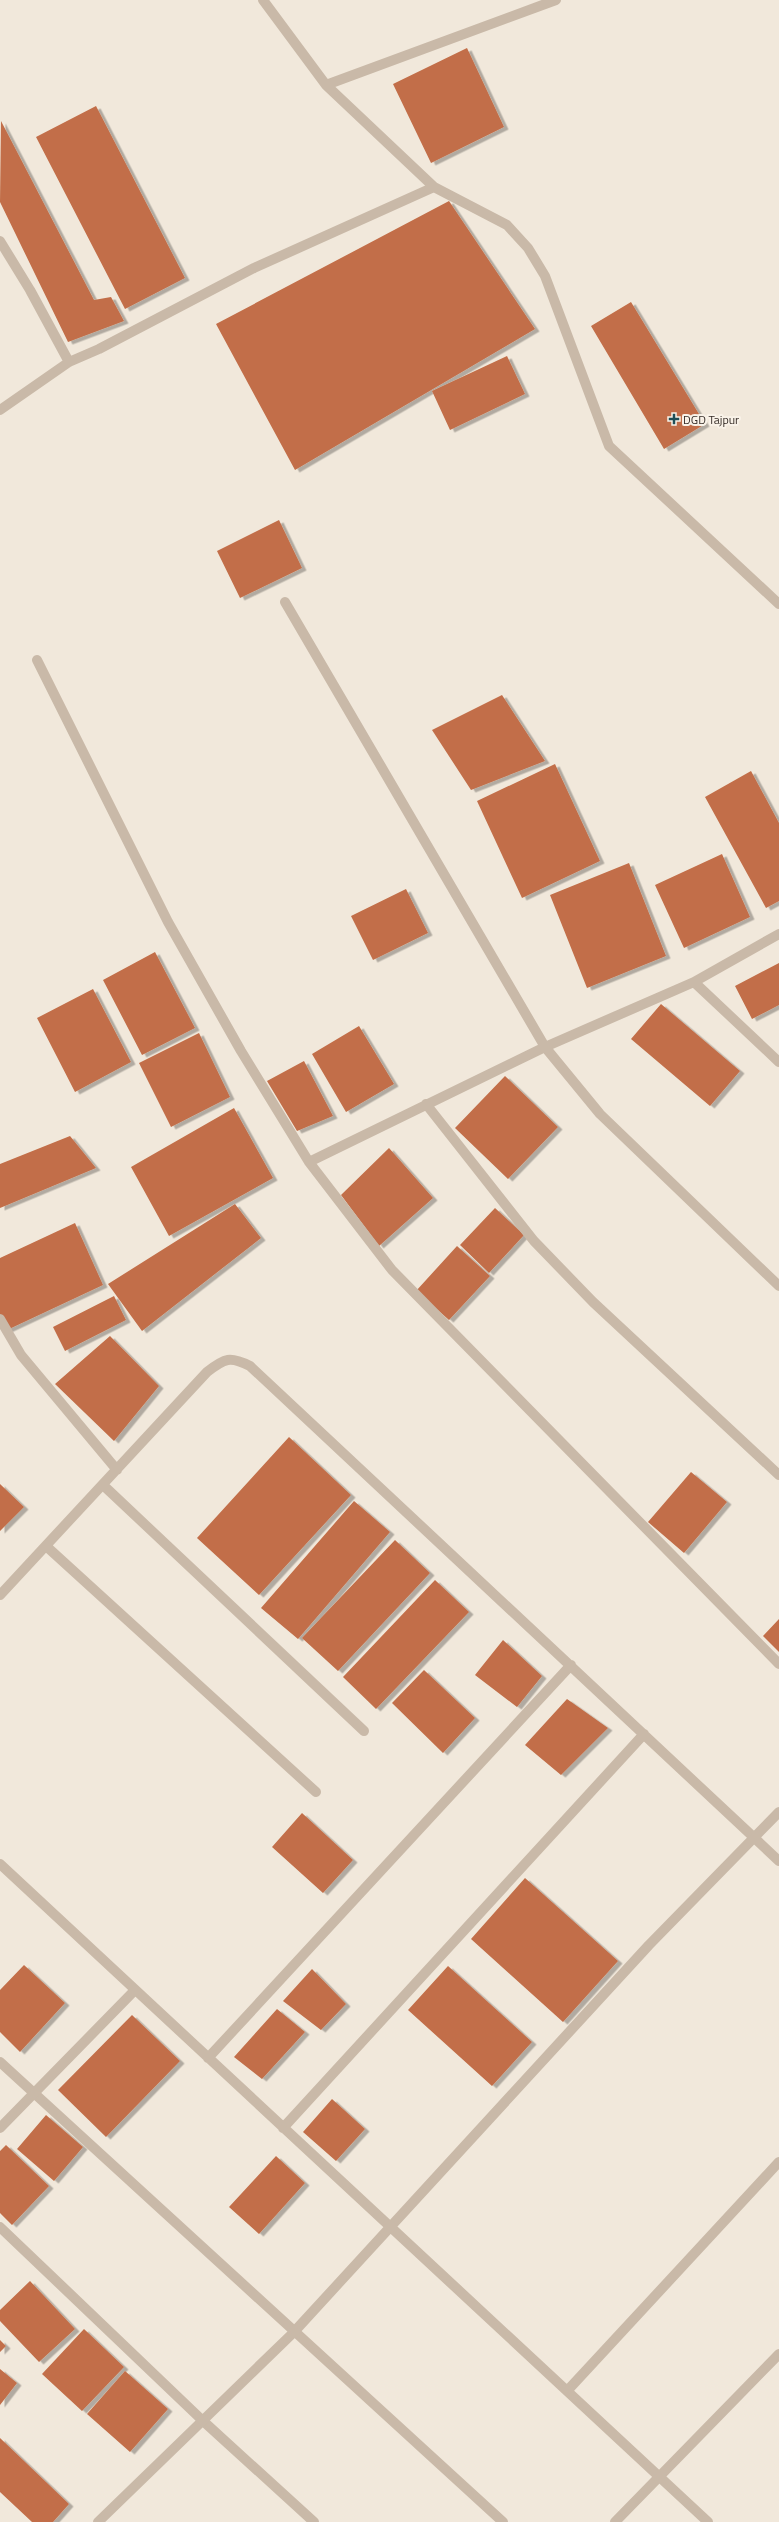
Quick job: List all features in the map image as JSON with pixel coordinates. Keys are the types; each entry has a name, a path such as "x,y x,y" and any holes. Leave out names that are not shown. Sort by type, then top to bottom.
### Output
{"street":[{"path":"262,0 326,86 434,187 507,224 528,248 545,276 609,446 779,604"},
{"path":"326,86 556,0"},
{"path":"0,410 69,362 99,349 254,268 434,187"},
{"path":"0,242 30,290 69,362"},
{"path":"285,602 545,1047 600,1114 779,1286"},
{"path":"37,660 168,922 241,1051 309,1162 392,1270 779,1664"},
{"path":"309,1162 545,1047 694,982 779,934"},
{"path":"694,982 779,1062"},
{"path":"426,1104 534,1241 592,1302 779,1475"},
{"path":"0,1319 21,1355 117,1470"},
{"path":"0,1595 208,1372 221,1361 234,1358 250,1366 779,1861"},
{"path":"103,1485 364,1731"},
{"path":"46,1546 316,1792"},
{"path":"208,2058 571,1665"},
{"path":"283,2128 644,1734"},
{"path":"98,2522 293,2333 649,1945 779,1812"},
{"path":"0,1864 708,2522"},
{"path":"0,2128 135,1990"},
{"path":"0,2062 293,2333 503,2522"},
{"path":"567,2391 779,2162"},
{"path":"0,2227 202,2420 314,2522"},
{"path":"615,2522 779,2354"}],"building":[{"path":"467,48 504,127 431,163 393,84"},
{"path":"96,106 185,278 125,309 36,137"},
{"path":"1,121 94,300 111,297 124,321 68,342 0,202"},
{"path":"449,201 535,329 295,470 216,324"},
{"path":"631,302 705,424 664,449 591,326"},
{"path":"507,356 525,394 450,430 432,391"},
{"path":"279,520 302,568 240,598 217,551"},
{"path":"502,695 545,761 471,790 432,730"},
{"path":"555,764 600,861 522,898 477,801"},
{"path":"751,771 779,823 779,901 766,908 705,797"},
{"path":"722,854 750,917 684,948 655,885"},
{"path":"629,863 666,956 587,988 550,895"},
{"path":"406,889 428,933 373,960 351,916"},
{"path":"155,952 195,1028 142,1055 103,980"},
{"path":"779,963 779,1005 752,1019 735,986"},
{"path":"93,989 131,1062 75,1092 37,1018"},
{"path":"661,1004 740,1071 710,1106 631,1039"},
{"path":"359,1026 394,1084 346,1112 312,1054"},
{"path":"199,1033 230,1097 171,1127 139,1063"},
{"path":"304,1061 333,1116 297,1131 267,1081"},
{"path":"505,1076 558,1127 508,1179 455,1128"},
{"path":"234,1108 273,1178 169,1236 131,1167"},
{"path":"70,1136 96,1168 0,1208 0,1164"},
{"path":"389,1148 433,1198 379,1246 341,1195"},
{"path":"235,1204 261,1238 142,1331 108,1284"},
{"path":"495,1208 524,1235 489,1273 460,1245"},
{"path":"75,1223 103,1285 7,1330 0,1316 0,1258"},
{"path":"457,1246 490,1276 449,1320 416,1291"},
{"path":"114,1296 126,1320 65,1351 53,1327"},
{"path":"110,1336 159,1386 114,1441 55,1384"},
{"path":"289,1437 351,1495 259,1595 197,1538"},
{"path":"691,1472 727,1502 684,1553 648,1522"},
{"path":"0,1484 24,1507 0,1531"},
{"path":"354,1501 390,1532 298,1639 261,1608"},
{"path":"395,1540 430,1573 338,1671 302,1638"},
{"path":"435,1580 469,1612 376,1709 343,1677"},
{"path":"779,1619 779,1652 763,1636"},
{"path":"503,1640 542,1676 517,1707 475,1675"},
{"path":"424,1670 475,1718 443,1753 392,1703"},
{"path":"567,1699 608,1728 561,1775 525,1745"},
{"path":"302,1813 353,1860 323,1893 272,1847"},
{"path":"525,1878 618,1961 563,2022 471,1939"},
{"path":"24,1965 65,2003 20,2052 0,2032 0,1990"},
{"path":"448,1966 532,2042 492,2086 408,2010"},
{"path":"312,1969 346,2004 321,2030 283,2001"},
{"path":"277,2009 305,2032 262,2079 234,2057"},
{"path":"132,2015 180,2061 106,2137 58,2090"},
{"path":"332,2099 365,2129 336,2161 303,2132"},
{"path":"46,2115 83,2147 54,2181 17,2149"},
{"path":"6,2145 49,2186 12,2225 0,2213 0,2151"},
{"path":"276,2156 305,2183 259,2234 229,2207"},
{"path":"30,2281 75,2329 39,2362 0,2321 0,2310"},
{"path":"84,2329 124,2367 82,2411 42,2374"},
{"path":"0,2340 6,2346 0,2352"},
{"path":"0,2369 17,2383 0,2405"},
{"path":"125,2371 168,2409 130,2452 87,2414"},
{"path":"0,2438 69,2504 53,2522 32,2522 0,2492"}],"place":[{"name":"DGD Tajpur","path":"674,419"}]}
